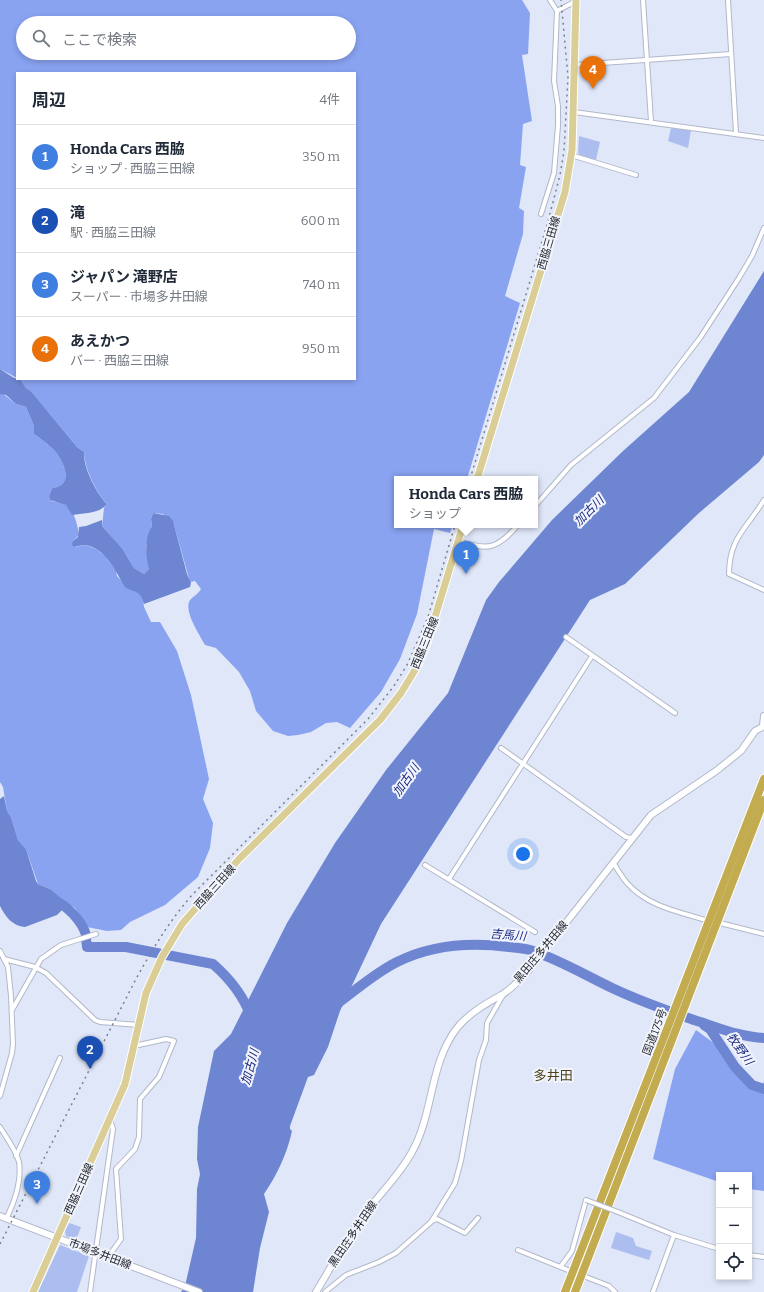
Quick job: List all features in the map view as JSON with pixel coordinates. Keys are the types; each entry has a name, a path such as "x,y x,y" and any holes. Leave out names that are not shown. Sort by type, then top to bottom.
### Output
{"highway":[{"name":"国道175号","path":"565,1292 577,1274 699,956 764,779"},
{"name":"国道175号","path":"712,921 764,800"},
{"name":"国道175号","path":"575,1292 577,1274"}],"main road":[{"name":"西脇三田線","path":"478,476 565,192 571,155 574,112 576,1"},
{"name":"西脇三田線","path":"33,1292 125,1084 146,993 163,954 195,909 239,859 380,720 400,693 418,665 427,643 462,528"},
{"name":"黒田庄多井田線","path":"316,1292 359,1222 412,1152 426,1118 436,1071 449,1040 466,1019 493,999 504,993 524,976 631,838 651,815 700,782 741,751 755,730 763,726 764,716"},
{"name":"市場多井田線","path":"3,1218 199,1292"}],"street":[{"path":"541,214 554,173 558,126 558,106 554,81 557,11 550,0"},
{"path":"643,0 652,121"},
{"path":"728,0 736,133"},
{"path":"557,11 576,1"},
{"path":"574,65 731,54"},
{"path":"574,112 652,121 764,138"},
{"path":"571,155 636,175"},
{"path":"538,503 572,465 654,398 700,338 740,278 752,256 764,228"},
{"path":"764,500 737,537 729,563 729,574 764,590"},
{"path":"458,541 487,547 499,544 515,528"},
{"path":"566,637 675,713"},
{"path":"449,879 592,656"},
{"path":"501,748 626,837 631,838"},
{"path":"613,862 626,883 658,906 764,934"},
{"path":"426,864 535,932"},
{"path":"12,1010 35,967 41,959 53,949 96,934"},
{"path":"0,951 8,967 12,1010 12,1053 0,1096"},
{"path":"4,959 35,967 46,973 95,1020 100,1022 139,1025"},
{"path":"431,1222 455,1183 479,1060 486,1040 487,1023 504,993"},
{"path":"108,1257 121,1239 116,1168 135,1149 139,1137 140,1099 159,1077 174,1040 166,1039 134,1046"},
{"path":"16,1156 60,1058"},
{"path":"90,1292 113,1129 110,1119"},
{"path":"0,1127 2,1134 19,1162 18,1189 15,1201 3,1218"},
{"path":"561,1266 572,1251 586,1200 674,1235 716,1248"},
{"path":"324,1292 346,1275 379,1262 396,1253 431,1222 437,1219 465,1233 478,1218"},
{"path":"653,1292 674,1235"},
{"path":"518,1250 609,1286 615,1292"},
{"path":"752,1255 764,1257"}],"shaded area":[{"path":"0,0 522,0 530,13 528,54 522,55 532,121 523,124 520,165 526,167 519,208 524,211 523,234 505,296 520,303 468,476 394,476 394,528 452,528 450,533 434,529 417,614 400,659 381,692 350,728 337,722 326,723 311,732 298,735 288,736 273,731 256,711 250,691 239,672 216,648 205,645 193,623 188,605 190,600 201,589 195,581 190,582 174,525 163,514 153,513 151,519 152,527 146,546 149,569 144,574 134,568 122,548 102,526 104,508 107,504 91,479 86,465 84,452 77,447 21,380 356,380 356,72 16,72 16,377 0,369"},
{"path":"671,128 691,130 688,148 668,141"},
{"path":"579,136 600,142 596,160 581,156 578,153"},
{"path":"2,393 16,404 26,407 34,426 34,434 54,450 64,466 65,478 63,483 52,488 49,496 50,500 62,503 69,507 73,514 77,523 79,535 73,541 74,547 86,545 96,549 105,556 116,570 117,576 129,589 137,591 143,598 144,607 151,622 160,622 177,651 191,695 209,779 203,799 213,823 210,848 198,877 165,905 130,922 121,930 107,931 87,927 75,908 58,898 50,889 38,884 26,849 18,840 11,817 7,811 3,787 0,782 0,394"},
{"path":"696,1030 726,1052 743,1075 762,1090 764,1080 764,1191 752,1189 752,1172 716,1172 716,1181 653,1159 675,1069"},
{"path":"69,1223 81,1227 76,1240 66,1236 65,1231"},
{"path":"616,1232 633,1238 636,1246 652,1251 649,1260 611,1248"},
{"path":"60,1245 89,1256 77,1292 38,1292"}],"water":[{"name":"加古川","path":"764,271 764,455 759,462 699,513 625,584 590,600 381,924 340,1011 328,1047 314,1075 308,1077 290,1126 292,1131 284,1156 277,1172 264,1194 269,1212 260,1248 253,1292 181,1292 185,1286 196,1238 197,1189 200,1174 197,1159 198,1127 214,1051 231,1034 287,923 335,843 386,770 448,693 486,600 499,582 552,520 623,451 689,392"},
{"path":"0,369 16,378 16,380 21,380 77,447 84,452 84,458 91,480 107,504 104,507 96,511 72,515 66,505 50,500 49,496 52,488 63,483 65,478 64,466 54,450 34,434 34,426 26,407 16,404 6,395 0,394"},
{"path":"153,513 169,516 173,521 187,574 191,583 190,587 144,604 142,598 137,592 125,587 113,566 104,555 93,547 86,545 74,547 72,545 73,541 78,537 79,527 102,520 102,526 122,548 134,568 144,574 149,569 147,559 147,541 149,531 152,527 151,519"},
{"path":"4,796 7,811 11,817 18,840 26,849 36,881 38,884 50,889 68,904 57,915 25,927 13,923 0,906 0,799"}],"waterway":[{"path":"53,900 64,906 73,914 81,924 86,935"},
{"path":"86,939 87,947 126,947 213,964 225,975 235,988 251,1017"},
{"name":"吉馬川","path":"337,1004 381,971 410,956 437,948 452,946 480,945 522,948 560,962 620,992 662,1009 728,1031 746,1036 764,1038"},
{"name":"牧野川","path":"704,1025 710,1029 735,1067 752,1085 764,1089"}],"railway":[{"path":"471,476 547,225 560,175 564,151 568,77 561,0"},
{"path":"0,1244 136,979 155,945 169,924 193,894 368,719 394,686 407,665 428,617 454,528"}],"place":[{"name":"あえかつ","path":"593,89"},
{"name":"Honda Cars 西脇","path":"466,574"},
{"name":"滝","path":"90,1069"},
{"name":"ジャパン 滝野店","path":"37,1204"}],"district":[{"name":"多井田","path":"553,1075"}]}
